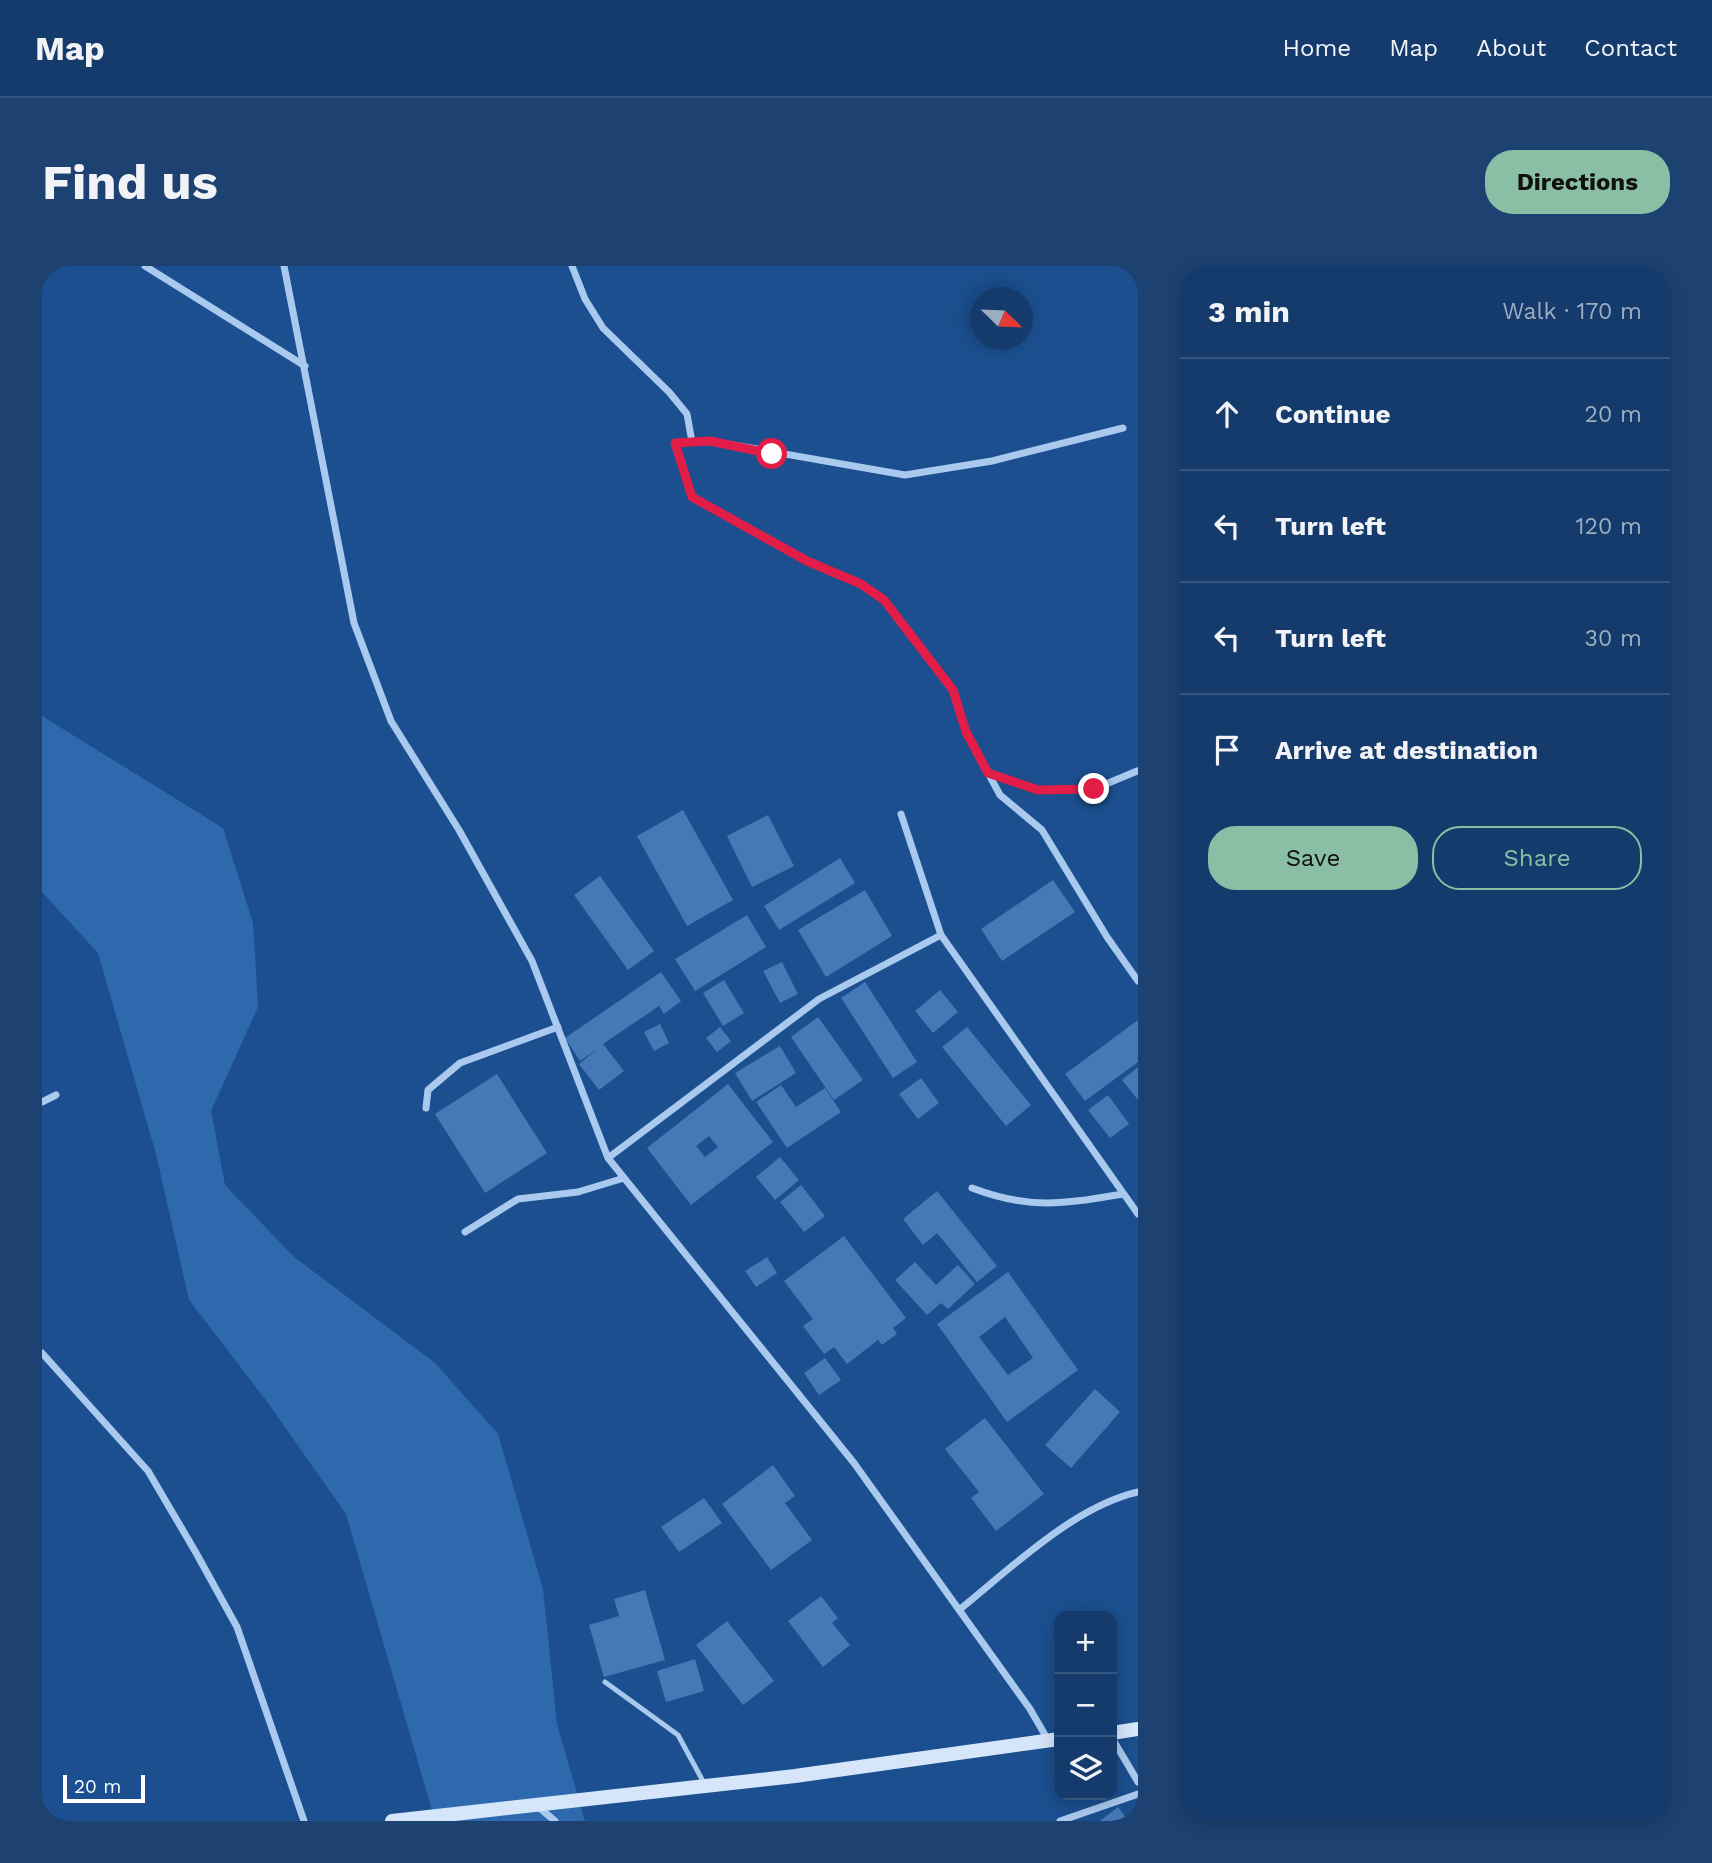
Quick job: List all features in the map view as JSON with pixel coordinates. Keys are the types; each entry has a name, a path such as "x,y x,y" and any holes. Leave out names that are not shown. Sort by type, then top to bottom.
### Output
{"main road":[{"path":"1117,1734 1138,1729"},
{"path":"392,1821 705,1786 1053,1740"}],"street":[{"path":"145,266 305,366"},
{"path":"284,266 354,623 391,720 459,830 532,961 608,1158 854,1463 1053,1740"},
{"path":"572,266 585,299 603,328 669,392 687,414 692,442"},
{"path":"1123,428 992,461 905,475 710,441 675,443 692,497 807,561 861,584 884,600 953,690 966,732 1000,795 1042,830 1107,937 1138,981"},
{"path":"988,773 1038,790 1094,789 1137,771"},
{"path":"901,814 941,935 1138,1214"},
{"path":"608,1158 819,999 941,935"},
{"path":"426,1108 428,1090 460,1063 558,1027"},
{"path":"42,1102 56,1095"},
{"path":"465,1232 518,1199 578,1192 624,1178"},
{"path":"972,1188 1006,1200 1051,1205 1123,1195"},
{"path":"42,1353 148,1471 195,1551 237,1627 304,1821"},
{"path":"959,1609 1058,1531 1121,1496 1138,1492"},
{"path":"1113,1737 1138,1782"},
{"path":"1060,1821 1138,1794"},
{"path":"535,1805 555,1821"}],"lane":[{"path":"605,1682 678,1735 705,1786"}],"shaded area":[{"path":"42,716 223,828 253,923 258,1007 211,1111 225,1185 293,1256 435,1363 498,1434 543,1589 557,1724 585,1821 435,1821 346,1514 268,1403 189,1300 156,1154 98,953 42,892"}],"building":[{"path":"683,810 733,900 687,926 637,836"},
{"path":"768,815 794,866 752,887 727,836"},
{"path":"840,858 855,883 779,930 764,906"},
{"path":"600,876 654,951 628,970 574,895"},
{"path":"1053,880 1075,912 1002,961 981,929"},
{"path":"865,890 892,936 826,977 798,930"},
{"path":"747,915 766,947 695,991 675,959"},
{"path":"782,962 798,994 780,1003 763,971"},
{"path":"661,972 681,1001 664,1014 659,1006 603,1044 624,1071 599,1090 579,1064 599,1048 580,1061 565,1038"},
{"path":"724,980 744,1013 723,1026 703,993"},
{"path":"865,982 917,1062 893,1078 841,998"},
{"path":"940,990 958,1012 933,1033 915,1011"},
{"path":"818,1017 863,1080 834,1100 791,1037"},
{"path":"1138,1020 1138,1062 1085,1101 1065,1074"},
{"path":"660,1024 669,1043 654,1051 644,1032"},
{"path":"720,1027 731,1041 717,1052 706,1038"},
{"path":"967,1027 1031,1105 1006,1126 942,1047"},
{"path":"780,1046 796,1073 752,1101 735,1073"},
{"path":"1138,1067 1138,1100 1122,1080"},
{"path":"497,1074 547,1153 485,1193 435,1114"},
{"path":"921,1078 939,1103 918,1119 899,1094"},
{"path":"728,1084 773,1142 691,1205 647,1148","holes":["709,1136 718,1147 705,1157 696,1146"]},
{"path":"781,1085 796,1107 825,1088 841,1112 787,1148 756,1102"},
{"path":"1108,1095 1129,1124 1110,1138 1088,1110"},
{"path":"780,1157 799,1180 775,1200 756,1177"},
{"path":"801,1185 825,1216 804,1232 780,1202"},
{"path":"937,1191 997,1266 977,1282 937,1233 923,1245 903,1219"},
{"path":"844,1236 906,1318 893,1328 897,1334 882,1345 878,1340 847,1364 834,1347 824,1354 803,1326 813,1319 784,1281"},
{"path":"767,1257 777,1273 756,1287 745,1271"},
{"path":"915,1262 936,1285 958,1265 975,1284 948,1309 941,1303 927,1315 895,1280"},
{"path":"1008,1272 1078,1370 1007,1422 937,1324","holes":["1005,1317 1033,1358 1008,1375 979,1337"]},
{"path":"825,1358 841,1380 819,1395 804,1373"},
{"path":"1095,1389 1120,1412 1071,1468 1045,1445"},
{"path":"985,1418 1044,1494 996,1531 971,1498 979,1492 945,1449"},
{"path":"773,1465 795,1496 785,1503 812,1540 771,1570 722,1504"},
{"path":"704,1498 722,1523 679,1552 661,1527"},
{"path":"645,1590 665,1660 604,1677 589,1625 619,1616 614,1599"},
{"path":"821,1596 838,1618 832,1623 850,1645 823,1667 788,1621"},
{"path":"727,1621 774,1681 743,1705 696,1645"},
{"path":"695,1659 704,1691 666,1702 657,1671"},
{"path":"1118,1807 1128,1821 1100,1821"}],"route":[{"path":"772,454 710,441 675,443 692,497 807,561 861,584 884,600 953,690 966,732 988,773 1038,790 1094,789"}]}
